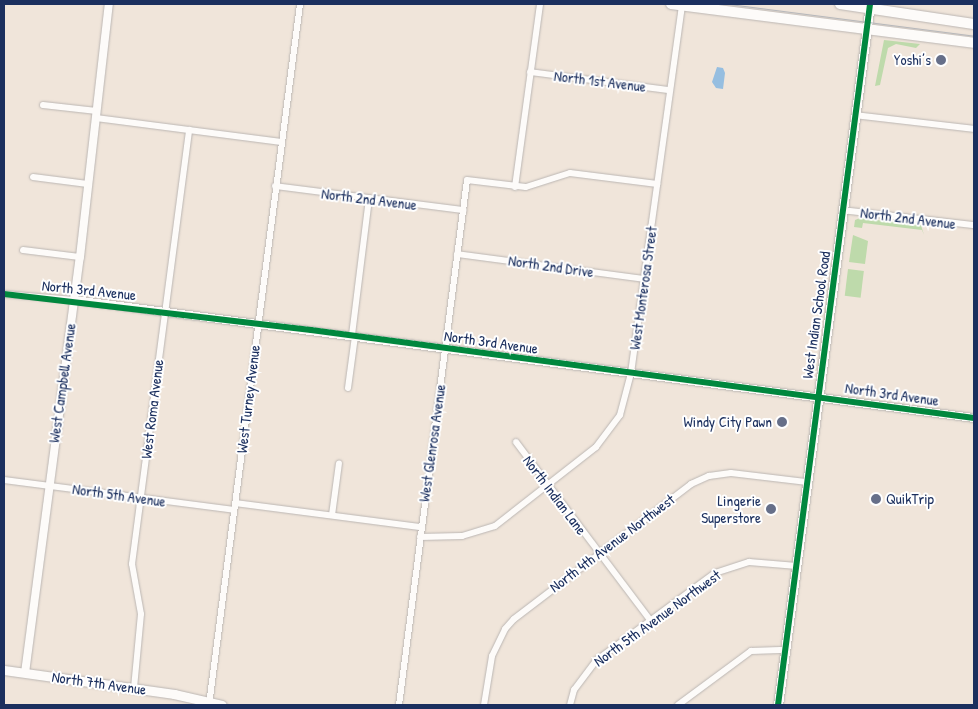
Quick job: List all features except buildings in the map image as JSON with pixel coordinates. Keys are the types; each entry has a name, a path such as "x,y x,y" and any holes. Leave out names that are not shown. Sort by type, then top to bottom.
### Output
{"main road":[{"path":"671,4 869,14 974,24"},
{"path":"840,4 974,43"},
{"name":"West Indian School Road","path":"778,705 854,115 869,14"},
{"name":"North 7th Avenue","path":"4,670 134,688 222,705"}],"street":[{"name":"West Campbell Avenue","path":"25,673 48,486 80,257 109,4"},
{"name":"West Turney Avenue","path":"210,704 275,186 300,4"},
{"path":"540,4 515,186 536,185 570,173 657,184"},
{"name":"West Monterosa Street","path":"420,537 462,536 495,526 596,447 612,430 625,402 631,373 682,5"},
{"name":"North 1st Avenue","path":"530,72 669,90"},
{"path":"43,105 189,130 281,142"},
{"path":"854,115 974,129"},
{"name":"West Roma Avenue","path":"134,688 141,614 132,564 189,130"},
{"path":"33,177 88,184"},
{"name":"West Glenrosa Avenue","path":"399,705 467,180 515,186"},
{"name":"North 2nd Avenue","path":"275,186 463,210"},
{"path":"348,388 369,198"},
{"name":"North 2nd Avenue","path":"842,210 974,226"},
{"path":"23,250 80,257"},
{"name":"North 2nd Drive","path":"457,254 644,279"},
{"name":"North 3rd Avenue","path":"4,294 165,311 974,418"},
{"name":"North Indian Lane","path":"516,442 650,620"},
{"path":"332,515 339,463"},
{"name":"North 4th Avenue Northwest","path":"484,705 492,656 505,630 541,596 676,494 709,476 730,473 807,482"},
{"name":"North 5th Avenue","path":"4,480 234,510"},
{"path":"235,502 421,527"},
{"name":"North 5th Avenue Northwest","path":"570,705 574,690 590,667 704,580 731,565 760,562 797,566"},
{"path":"678,705 751,651 786,650"}],"green space":[{"path":"884,40 920,44 916,48 896,44 888,48 880,85 875,86"},
{"path":"860,218 921,225 924,235 922,230 863,223 862,228 854,227 855,220"},
{"path":"853,235 868,241 865,264 849,262"},
{"path":"848,269 864,271 861,298 845,296"}],"water":[{"path":"717,67 723,68 725,73 723,89 716,88 712,82"}],"tram line":[{"path":"729,4 974,36"}],"cycle path":[{"path":"778,705 870,4"},
{"path":"4,294 311,330 974,418"}],"place":[{"name":"Yoshi’s","path":"941,60"},
{"name":"Windy City Pawn","path":"782,422"},
{"name":"QuikTrip","path":"876,499"},
{"name":"Lingerie Superstore","path":"771,509"}]}
